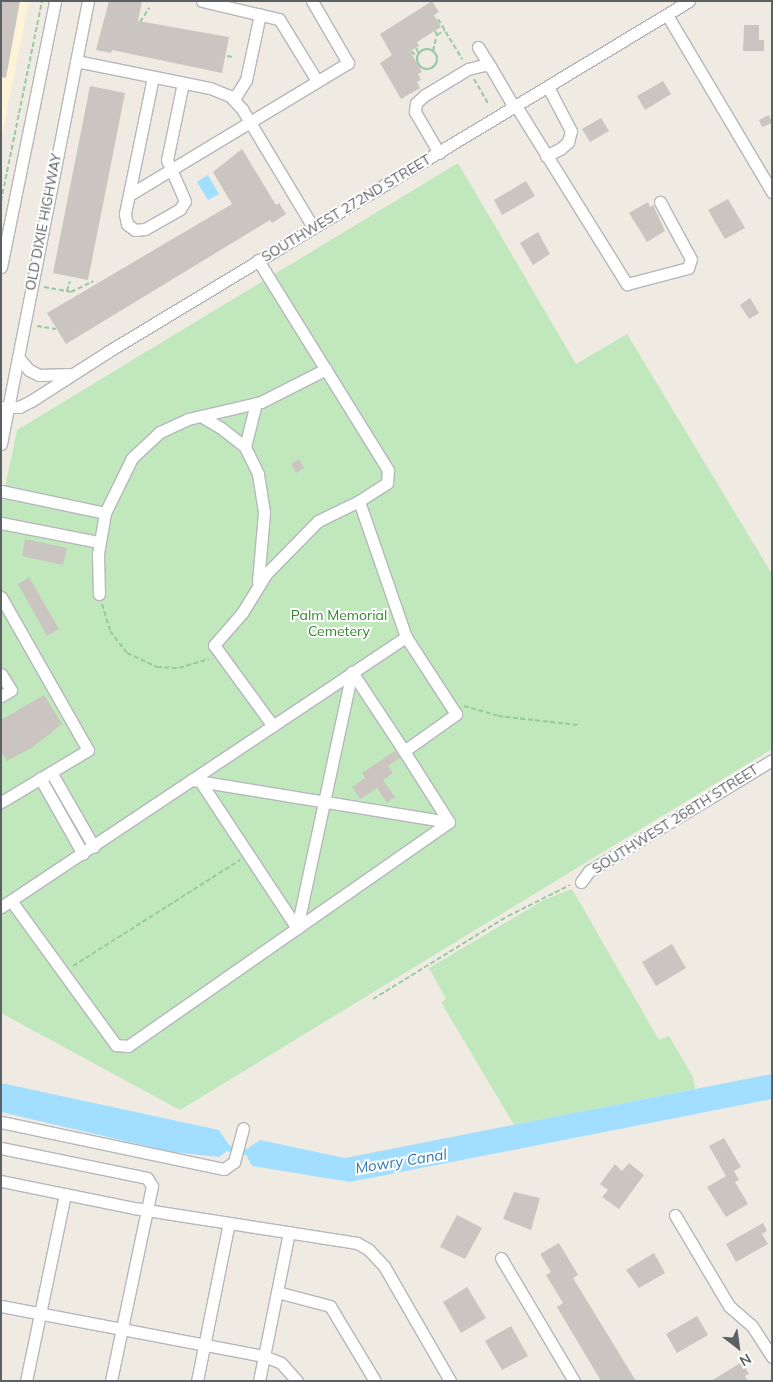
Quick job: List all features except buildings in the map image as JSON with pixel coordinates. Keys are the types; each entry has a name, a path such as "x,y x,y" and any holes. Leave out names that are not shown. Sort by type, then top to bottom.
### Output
{"street":[{"path":"1,267 56,1"},
{"name":"OLD DIXIE HIGHWAY","path":"1,444 5,407 18,357 88,1"},
{"path":"202,1 260,14 282,22 317,81"},
{"path":"129,194 348,63 312,1"},
{"name":"SOUTHWEST 272ND STREET","path":"5,407 31,401 73,373 258,260 690,1"},
{"path":"234,99 246,80 260,14"},
{"path":"667,15 772,192"},
{"path":"478,47 627,284 688,268 691,259 660,202"},
{"path":"76,60 220,91 234,99 250,121 313,227"},
{"path":"438,153 417,117 416,103 468,69 490,66"},
{"path":"153,77 125,214 127,224 135,230 145,230 180,209 185,201 167,160 184,83"},
{"path":"546,156 560,149 568,142 571,131 548,87"},
{"path":"258,260 388,470 387,483 359,501 318,521 266,574 242,613 214,645 273,726"},
{"path":"18,357 29,370 39,376 73,373"},
{"path":"99,594 99,542 106,513 132,458 160,432 200,416 256,403 326,369"},
{"path":"245,448 256,403"},
{"path":"200,416 222,428 245,448 258,474 264,513 257,588"},
{"path":"1,491 106,513"},
{"path":"359,501 406,637 456,714 404,751"},
{"path":"1,523 99,542"},
{"path":"1,597 88,750 1,802"},
{"path":"1,907 12,902 406,637"},
{"path":"352,672 449,822"},
{"path":"297,928 352,672"},
{"path":"1,674 11,690 1,696"},
{"name":"SOUTHWEST 268TH STREET","path":"582,882 589,871 772,760"},
{"path":"45,775 94,846"},
{"path":"45,775 83,854"},
{"path":"196,779 324,803 449,822"},
{"path":"196,779 297,928"},
{"path":"12,902 116,1045 128,1046 449,822"},
{"path":"1,1122 224,1169 230,1168 238,1150 243,1128"},
{"path":"1,1148 147,1178 152,1186 111,1381"},
{"path":"1,1181 147,1210 350,1241 372,1253 384,1266 450,1381"},
{"path":"26,1381 41,1315 64,1194"},
{"path":"675,1215 729,1306 752,1326 772,1357"},
{"path":"196,1381 229,1223"},
{"path":"259,1381 289,1232"},
{"path":"501,1258 574,1381"},
{"path":"277,1292 330,1306 375,1381"},
{"path":"1,1306 264,1356 281,1363 297,1381"}],"path":[{"path":"1,201 42,1"},
{"path":"140,22 149,8"},
{"path":"438,19 466,66"},
{"path":"437,34 445,30"},
{"path":"416,48 421,66 430,68 437,62 433,51 437,34"},
{"path":"418,55 425,49 433,51"},
{"path":"411,51 418,55"},
{"path":"227,56 233,57"},
{"path":"470,73 488,103"},
{"path":"67,291 70,280"},
{"path":"44,287 67,291 94,281"},
{"path":"37,326 56,329"},
{"path":"99,594 110,631 127,653 157,667 179,668 221,655"},
{"path":"447,701 498,716 578,725"},
{"path":"63,972 249,855"},
{"path":"373,999 537,900 582,882"}],"shaded area":[{"path":"1,1 29,1 1,140"}],"green space":[{"name":"Palm Memorial Cemetery","path":"458,163 576,364 627,334 772,574 772,749 180,1110 1,1013 1,506 17,430"},
{"path":"572,889 659,1040 669,1036 693,1077 695,1089 514,1125 441,1002 446,999 429,968 544,900"}],"water":[{"path":"208,175 219,194 208,200 197,182"},
{"name":"Mowry Canal","path":"772,1074 772,1099 350,1182 252,1166 246,1155 227,1151 219,1157 172,1152 1,1112 1,1083 219,1130 229,1145 247,1149 260,1140 345,1158"}]}
